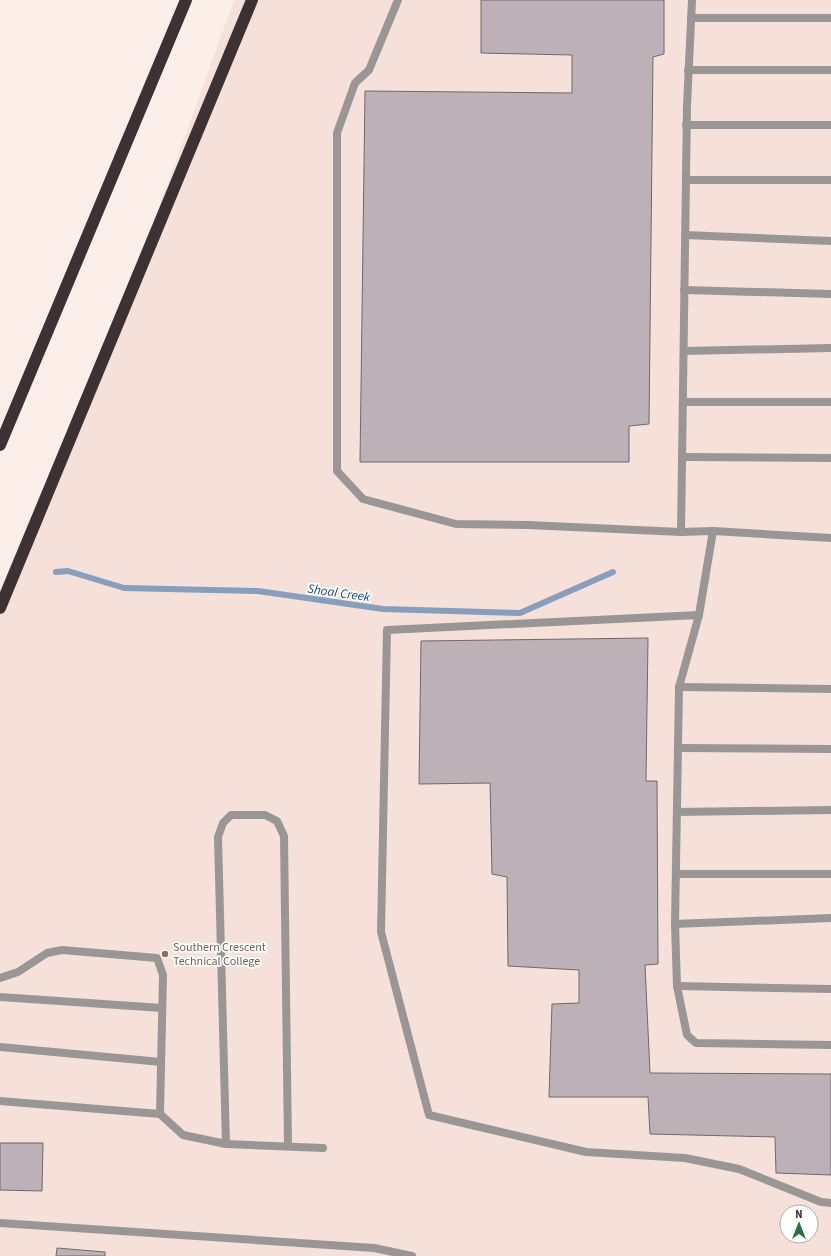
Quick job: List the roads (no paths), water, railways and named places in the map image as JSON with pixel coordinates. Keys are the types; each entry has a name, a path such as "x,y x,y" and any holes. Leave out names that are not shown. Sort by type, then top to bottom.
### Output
{"highway":[{"path":"0,445 186,0"},
{"path":"0,608 252,0"}],"lane":[{"path":"398,0 370,70 355,83 337,133 337,471 363,499 456,524 528,525 681,532 713,531 831,538"},
{"path":"681,532 686,125 692,0"},
{"path":"691,18 831,18"},
{"path":"688,70 831,70"},
{"path":"686,125 831,125"},
{"path":"686,180 831,180"},
{"path":"685,235 831,241"},
{"path":"684,290 831,294"},
{"path":"684,351 831,348"},
{"path":"683,402 831,402"},
{"path":"682,457 831,458"},
{"path":"713,531 699,615 679,687 675,924 677,986 687,1035 696,1043 831,1045"},
{"path":"699,615 387,630 381,932 429,1115 586,1152 685,1158 740,1169 821,1202 831,1203"},
{"path":"679,687 831,689"},
{"path":"678,748 831,749"},
{"path":"677,812 831,810"},
{"path":"226,1144 218,837 223,822 231,816 265,815 277,821 284,836 288,1146"},
{"path":"677,874 831,874"},
{"path":"675,924 831,918"},
{"path":"0,978 18,972 47,953 62,950 157,958 162,975 160,1114"},
{"path":"677,986 831,989"},
{"path":"0,997 162,1008"},
{"path":"0,1047 161,1062"},
{"path":"0,1101 160,1114 183,1135 226,1144 323,1148"},
{"path":"0,1223 374,1248 412,1256"}],"waterway":[{"name":"Shoal Creek","path":"56,572 68,571 124,588 258,591 383,609 520,613 613,572"}],"place":[{"name":"Southern Crescent Technical College","path":"165,954"}]}
